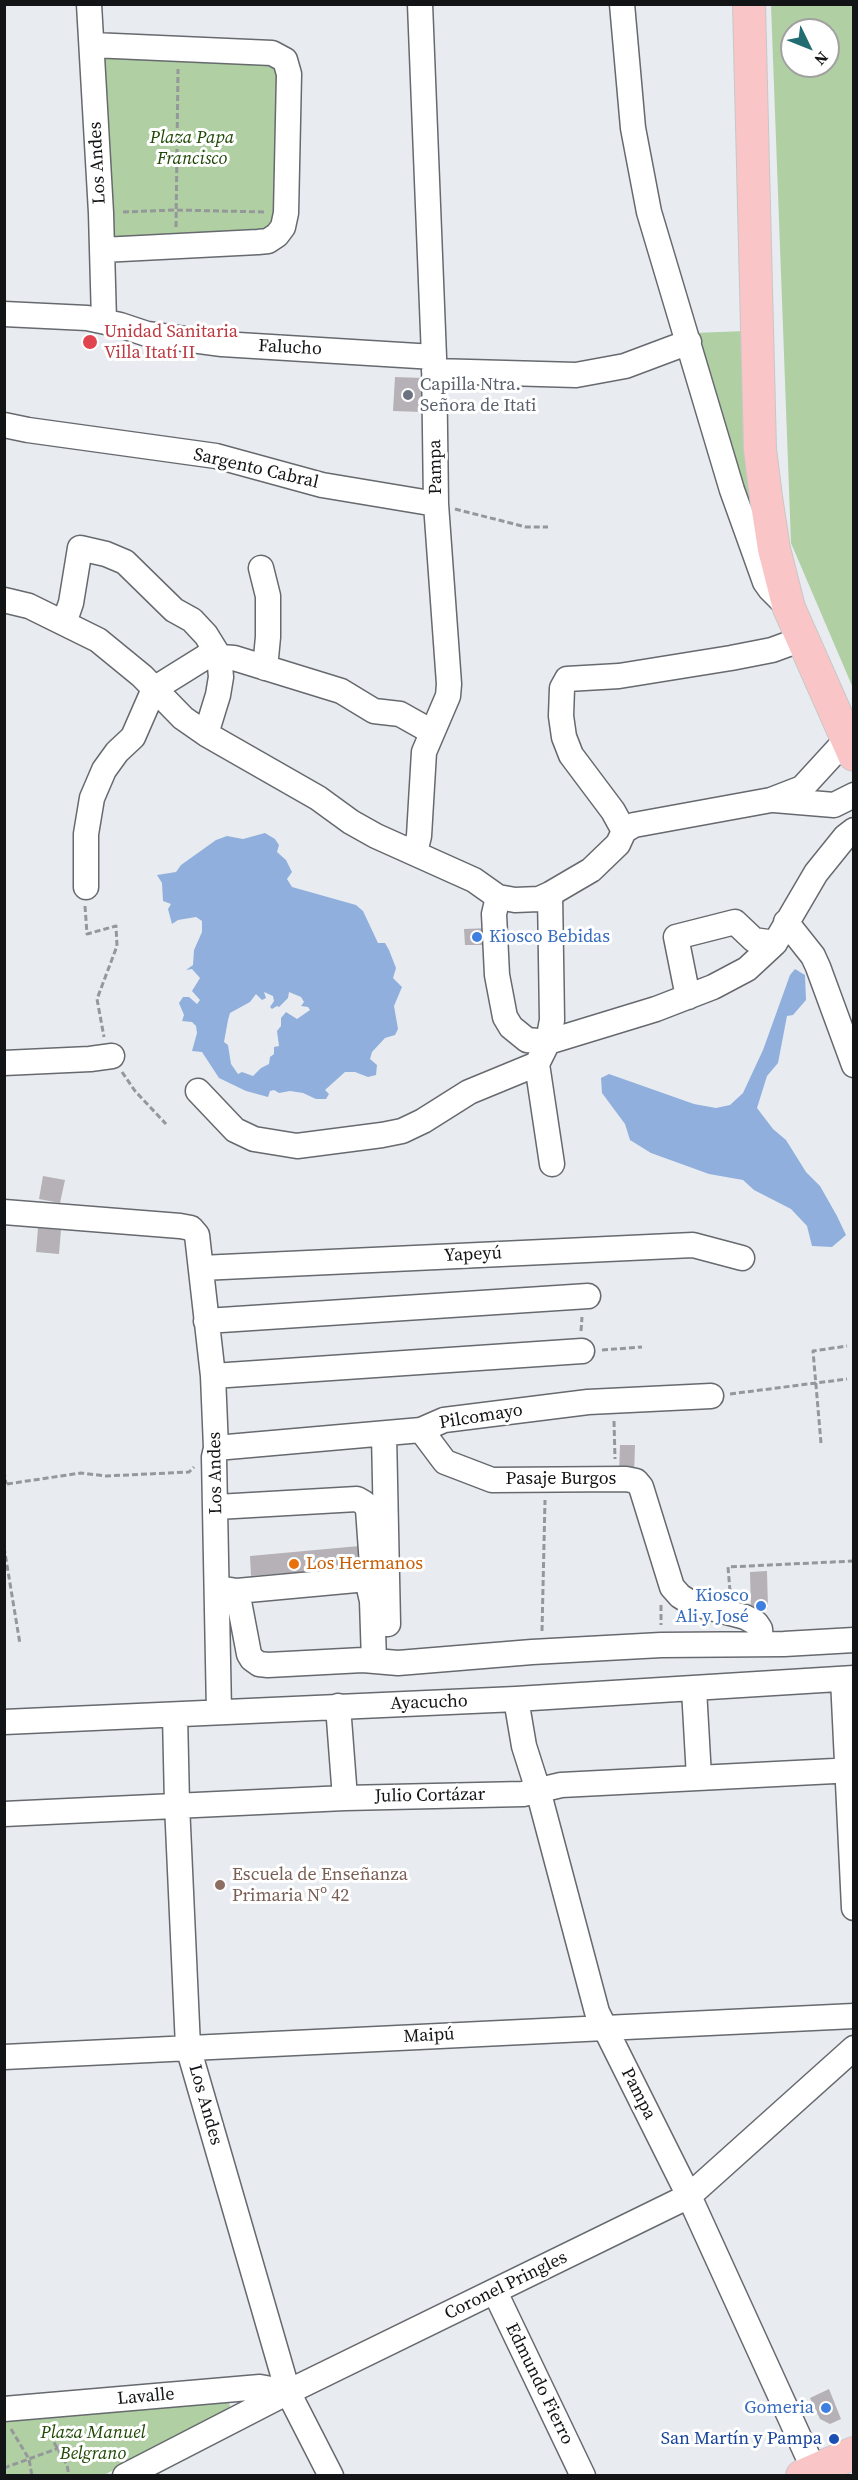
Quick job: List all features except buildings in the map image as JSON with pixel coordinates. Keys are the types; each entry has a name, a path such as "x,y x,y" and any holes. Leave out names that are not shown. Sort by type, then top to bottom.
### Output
{"main road":[{"path":"749,4 760,449 774,549 789,608 850,747"},
{"path":"808,2473 854,2453"}],"street":[{"name":"Los Andes","path":"89,4 101,213 104,321"},
{"name":"Pampa","path":"415,852 419,836 424,752 448,696 449,684 436,504 434,364 420,4"},
{"path":"622,4 638,159 649,212 732,490 765,582 789,608"},
{"path":"92,45 272,53 285,60 289,74 286,213 283,227 277,235 268,241 102,250"},
{"name":"Falucho","path":"4,314 104,321 147,334 222,344 576,375 625,366 689,342"},
{"name":"Sargento Cabral","path":"4,425 216,456 322,485 436,504"},
{"path":"64,623 71,603 80,548 106,554 125,562 174,610 192,620 206,635 219,656 220,686 206,734"},
{"path":"261,568 268,596 265,668"},
{"path":"4,600 29,606 98,640 122,659 183,718 206,734 318,798 351,822 376,836 474,880 498,897 515,900 539,899 591,870 618,844 624,831 634,825 771,800 802,788 850,747"},
{"path":"624,831 613,811 571,755 561,716 562,688 567,679 619,676 731,658 772,650 802,639"},
{"path":"86,886 86,834 92,798 104,770 117,752 133,737 154,689 207,656 219,656 265,668 341,691 374,711 400,714 432,732"},
{"path":"771,800 834,805 854,795"},
{"path":"498,897 494,914 497,975 506,1017 511,1027 527,1040 548,1042 656,1009 747,969 766,954 816,873 845,837 854,830"},
{"path":"550,894 552,1020 548,1042 537,1064 552,1164"},
{"path":"688,996 676,937 735,922 754,940 781,933"},
{"path":"781,933 816,961 854,1065"},
{"path":"4,1063 112,1056"},
{"path":"198,1091 235,1130 254,1139 297,1146 382,1136 402,1131 423,1121 469,1092 537,1064"},
{"name":"Los Andes","path":"4,1212 180,1226 191,1228 197,1235 213,1376 217,1507 227,1589 219,1712"},
{"name":"Yapeyú","path":"201,1268 693,1245 742,1258"},
{"path":"206,1321 588,1296"},
{"path":"213,1376 582,1351"},
{"name":"Pilcomayo","path":"215,1453 421,1430 444,1420 588,1402 711,1396"},
{"name":"Pasaje Burgos","path":"421,1430 445,1462 492,1480 616,1479 636,1481 641,1487 672,1587"},
{"path":"381,1661 384,1434"},
{"path":"217,1507 357,1499 364,1503 368,1509 372,1565 367,1579 381,1661"},
{"path":"367,1579 227,1589 252,1659 259,1664 268,1665 381,1661 398,1664 661,1645 772,1644 854,1640"},
{"path":"672,1587 691,1603 745,1617 756,1623 772,1644 808,1680"},
{"path":"848,1679 854,1908"},
{"name":"Ayacucho","path":"4,1722 516,1700 848,1679"},
{"path":"694,1689 699,1778"},
{"name":"Pampa","path":"516,1700 524,1746 538,1790 597,2012 689,2196 808,2473"},
{"path":"338,1706 345,1798"},
{"name":"Los Andes","path":"175,1715 188,2047 288,2392 331,2475"},
{"name":"Julio Cortázar","path":"4,1814 177,1804 523,1794 561,1785 850,1770"},
{"name":"Maipú","path":"4,2057 854,2016"},
{"name":"Coronel Pringles","path":"125,2475 288,2392 689,2196 854,2048"},
{"name":"Edmundo Fierro","path":"495,2292 583,2475"},
{"name":"Lavalle","path":"16,2408 260,2387 288,2392"}],"path":[{"path":"176,246 178,49"},
{"path":"101,213 175,210 286,213"},
{"path":"436,504 526,527 548,527"},
{"path":"86,886 84,892 87,934 116,926 117,946 97,999 103,1033 112,1056 135,1091 166,1124"},
{"path":"588,1296 581,1321 582,1351 642,1347"},
{"path":"821,1443 813,1351 847,1346"},
{"path":"711,1396 846,1379"},
{"path":"614,1401 616,1479"},
{"path":"4,1471 5,1484 81,1473 106,1476 189,1472 201,1460 215,1453"},
{"path":"541,1652 546,1480"},
{"path":"4,1547 20,1644"},
{"path":"731,1614 728,1567 854,1561"},
{"path":"661,1645 661,1604 672,1587"},
{"path":"16,2408 45,2426 68,2464 69,2475"},
{"path":"4,2421 20,2442 29,2459 32,2475"},
{"path":"4,2468 59,2448"}],"green space":[{"path":"771,5 853,5 853,688 791,543"},
{"name":"Plaza Papa Francisco","path":"103,54 270,65 276,71 279,78 274,218 269,227 263,231 111,241"},
{"path":"745,331 765,563 694,333"},
{"name":"Plaza Manuel Belgrano","path":"228,2400 230,2406 227,2412 104,2475 5,2476 5,2419"}],"water":[{"path":"265,833 275,839 279,845 277,852 286,860 292,872 287,879 292,887 356,905 363,911 378,943 385,943 396,968 393,978 402,987 394,1006 398,1029 395,1035 385,1038 372,1052 370,1059 377,1065 376,1075 368,1077 355,1072 345,1072 325,1090 329,1094 326,1099 316,1099 303,1093 290,1091 279,1093 274,1090 270,1091 268,1097 246,1091 219,1078 202,1052 192,1051 197,1033 196,1026 192,1022 182,1021 184,1015 179,1003 183,997 189,997 197,1004 200,1000 192,991 200,978 192,969 186,970 193,965 194,950 202,932 202,921 196,917 178,920 172,924 168,909 171,904 163,901 162,883 157,875 176,872 181,865 216,840 227,836 243,839","holes":["264,992 273,996 274,1001 270,1007 272,1009 279,1007 288,998 289,992 301,997 304,1002 301,1006 308,1007 310,1010 297,1019 286,1012 281,1018 281,1026 277,1031 279,1046 274,1047 274,1054 270,1057 269,1064 253,1076 242,1072 238,1074 231,1064 228,1045 224,1042 230,1013 250,1002 256,994 262,1000 266,998"]},
{"path":"795,969 805,975 806,1000 793,1015 787,1016 778,1063 767,1076 757,1108 773,1129 786,1140 806,1172 820,1186 837,1216 846,1235 832,1247 812,1246 807,1226 791,1209 754,1190 743,1180 709,1174 651,1153 630,1140 625,1124 602,1093 601,1078 609,1074 694,1104 716,1108 730,1105 743,1093 763,1050 790,975"}],"place":[{"name":"Unidad Sanitaria Villa Itatí II","path":"90,342"},
{"name":"Capilla Ntra. Señora de Itati","path":"408,395"},
{"name":"Kiosco Bebidas","path":"477,937"},
{"name":"Los Hermanos","path":"294,1564"},
{"name":"Kiosco Ali y José","path":"761,1606"},
{"name":"Escuela de Enseñanza Primaria Nº 42","path":"220,1885"},
{"name":"Gomeria","path":"826,2408"},
{"name":"San Martín y Pampa","path":"834,2439"}]}
